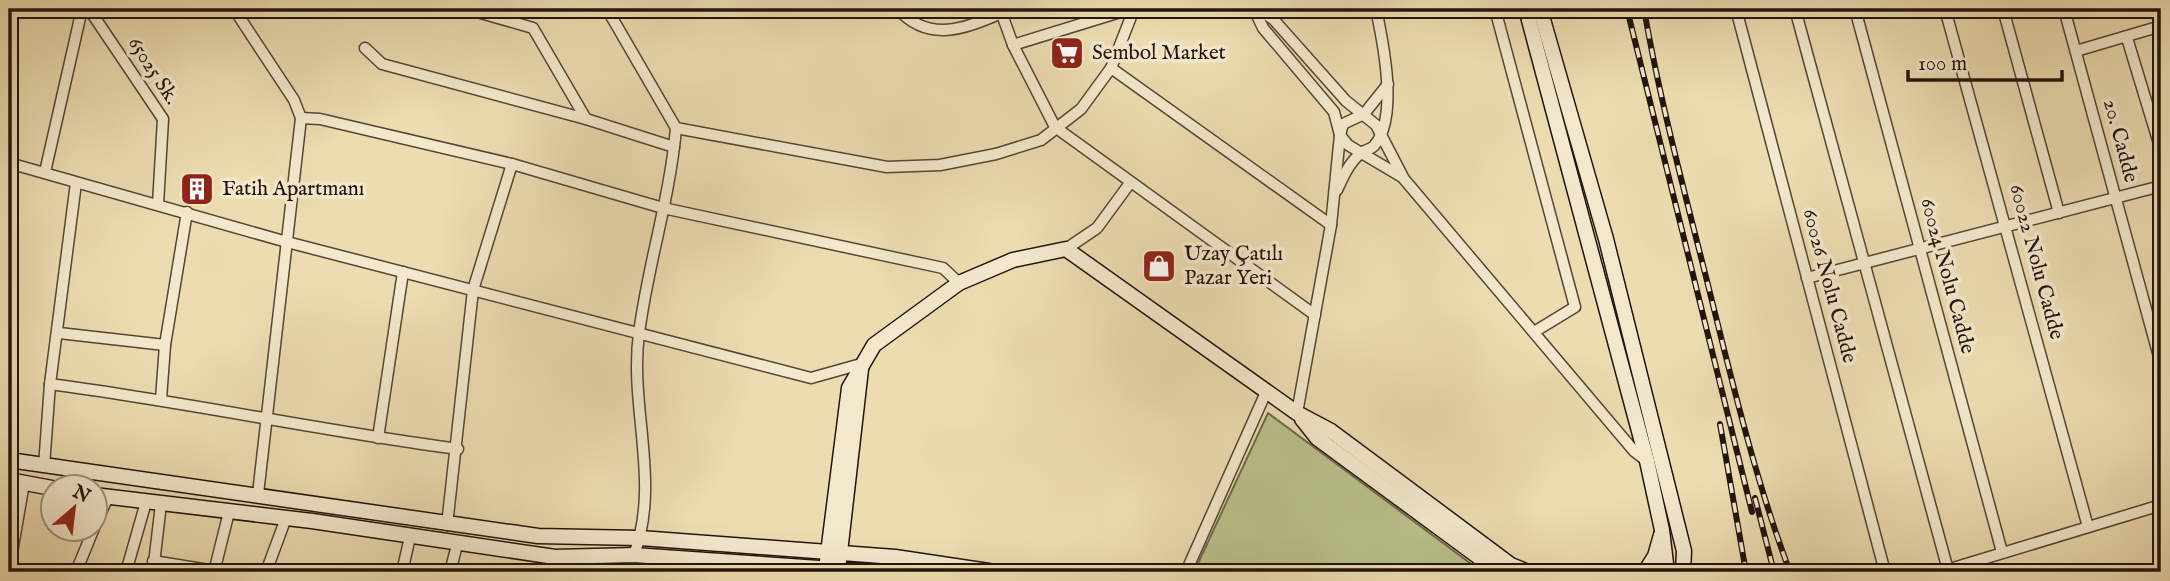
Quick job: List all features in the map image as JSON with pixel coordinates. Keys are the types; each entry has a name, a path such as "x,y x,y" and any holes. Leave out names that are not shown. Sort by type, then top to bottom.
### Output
{"street":[{"path":"45,172 82,9"},
{"name":"65025 Sk.","path":"89,9 163,119 158,204"},
{"path":"234,9 294,100 302,118 258,494"},
{"path":"467,9 533,28 547,47 586,119"},
{"path":"607,9 676,128 639,334 637,369 648,491 640,538 634,555"},
{"path":"898,9 925,27 943,30 966,29 1000,11 1013,45 1055,127 1315,315"},
{"path":"676,128 887,167 940,165 996,154 1041,140 1081,109 1111,68 1132,9"},
{"path":"1013,45 1132,9"},
{"path":"1256,9 1274,20 1346,102 1376,125 1404,179 1634,451 1647,461"},
{"path":"1256,9 1263,28 1334,112 1339,135 1348,145 1404,179"},
{"path":"1334,196 1347,169 1362,152 1373,148 1380,137 1388,84 1376,9"},
{"path":"1495,9 1575,307 1534,332"},
{"path":"1526,9 1647,461 1668,568"},
{"path":"1540,9 1605,239 1689,572"},
{"name":"60026 Nolu Cadde","path":"1736,9 1885,572"},
{"name":"60026 Nolu Cadde","path":"1795,9 1944,571"},
{"name":"60024 Nolu Cadde","path":"1855,9 2002,552"},
{"name":"60022 Nolu Cadde","path":"1945,9 2088,527"},
{"path":"2003,9 2059,213"},
{"name":"20. Cadde","path":"2064,9 2161,364"},
{"path":"2076,51 2161,26"},
{"path":"2127,38 2161,150"},
{"path":"365,48 382,64 586,119 674,147"},
{"path":"1111,68 1331,225"},
{"path":"1388,84 1364,114 1343,124 1339,135 1331,225 1297,413 1317,438 1499,572"},
{"path":"302,118 320,119 512,164 663,208 943,268 959,282"},
{"path":"9,163 287,242 811,378 861,364"},
{"path":"447,525 458,449 473,290 512,164"},
{"path":"44,466 50,384 59,333 76,183"},
{"path":"832,569 849,388 874,345 959,282 1013,260 1066,249 1097,228 1130,183"},
{"path":"1807,278 2161,186"},
{"path":"161,399 166,345 187,212"},
{"path":"1066,249 1297,413 1331,431 1511,565 1528,572"},
{"path":"378,438 403,272"},
{"path":"59,333 166,345"},
{"path":"50,384 161,399 378,438 458,449"},
{"path":"1186,572 1267,390"},
{"path":"9,460 538,536 640,538 834,553 895,558 995,572"},
{"path":"9,480 38,486"},
{"path":"9,569 24,483"},
{"path":"108,497 286,518 457,545 555,557 634,555 876,572"},
{"path":"154,503 153,567 216,572 229,512"},
{"path":"126,572 154,503"},
{"path":"1944,571 2161,505"},
{"path":"266,572 286,518"},
{"path":"1645,572 1655,556 1662,530"},
{"path":"402,572 410,537"},
{"path":"76,572 88,542"},
{"path":"450,572 457,545"},
{"path":"1683,572 1684,551"}],"green space":[{"path":"1268,413 1482,572 1194,572"}],"railway":[{"path":"1627,9 1752,512"},
{"path":"1644,9 1673,147 1735,393 1755,466 1790,572"},
{"path":"1720,424 1746,572"},
{"path":"1755,498 1774,572"}],"place":[{"name":"Sembol Market","path":"1067,53"},
{"name":"Fatih Apartmanı","path":"197,189"},
{"name":"Uzay Çatılı Pazar Yeri","path":"1159,266"}]}
